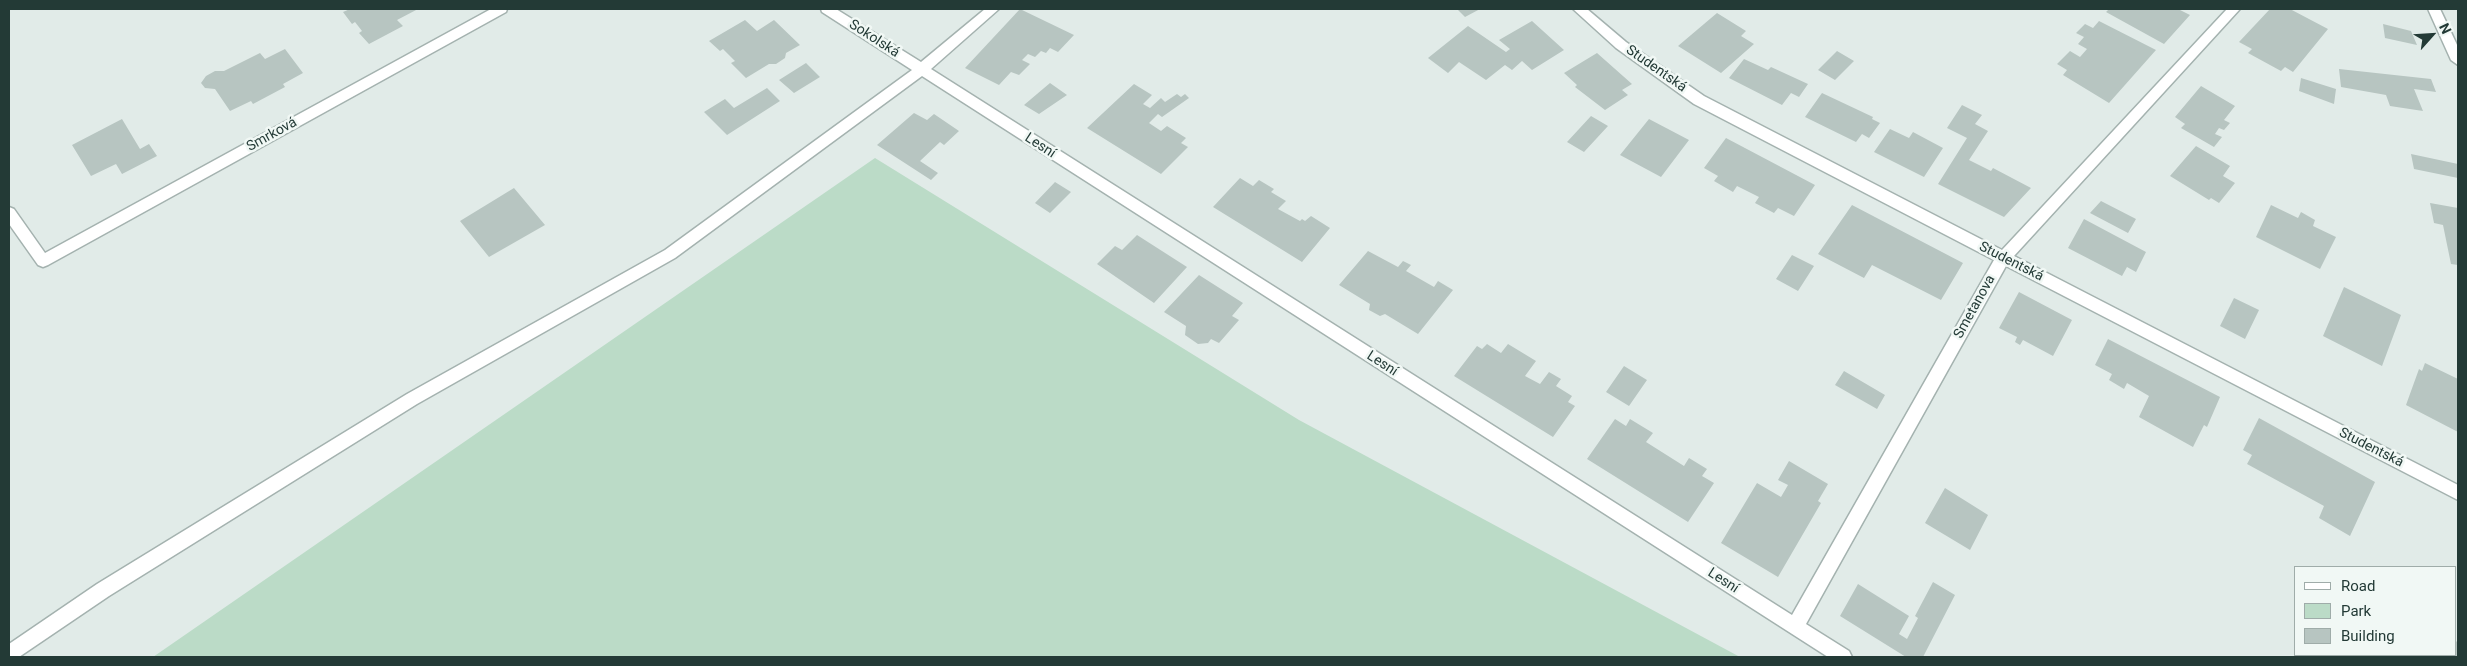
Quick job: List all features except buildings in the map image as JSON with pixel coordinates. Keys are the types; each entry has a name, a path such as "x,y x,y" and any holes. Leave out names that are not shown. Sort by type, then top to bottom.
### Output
{"street":[{"name":"Smrková","path":"9,213 43,260 502,9"},
{"name":"Sokolská","path":"827,9 921,70"},
{"path":"9,654 103,590 412,399 670,254 921,70 993,9"},
{"name":"Studentská","path":"1578,9 1621,45 1699,100 2458,493"},
{"name":"Smetanova","path":"1795,627 2003,258 2234,9"},
{"path":"2434,9 2458,57"},
{"name":"Lesní","path":"921,70 1843,657"}],"green space":[{"path":"875,158 1299,420 1740,657 153,657"}]}
